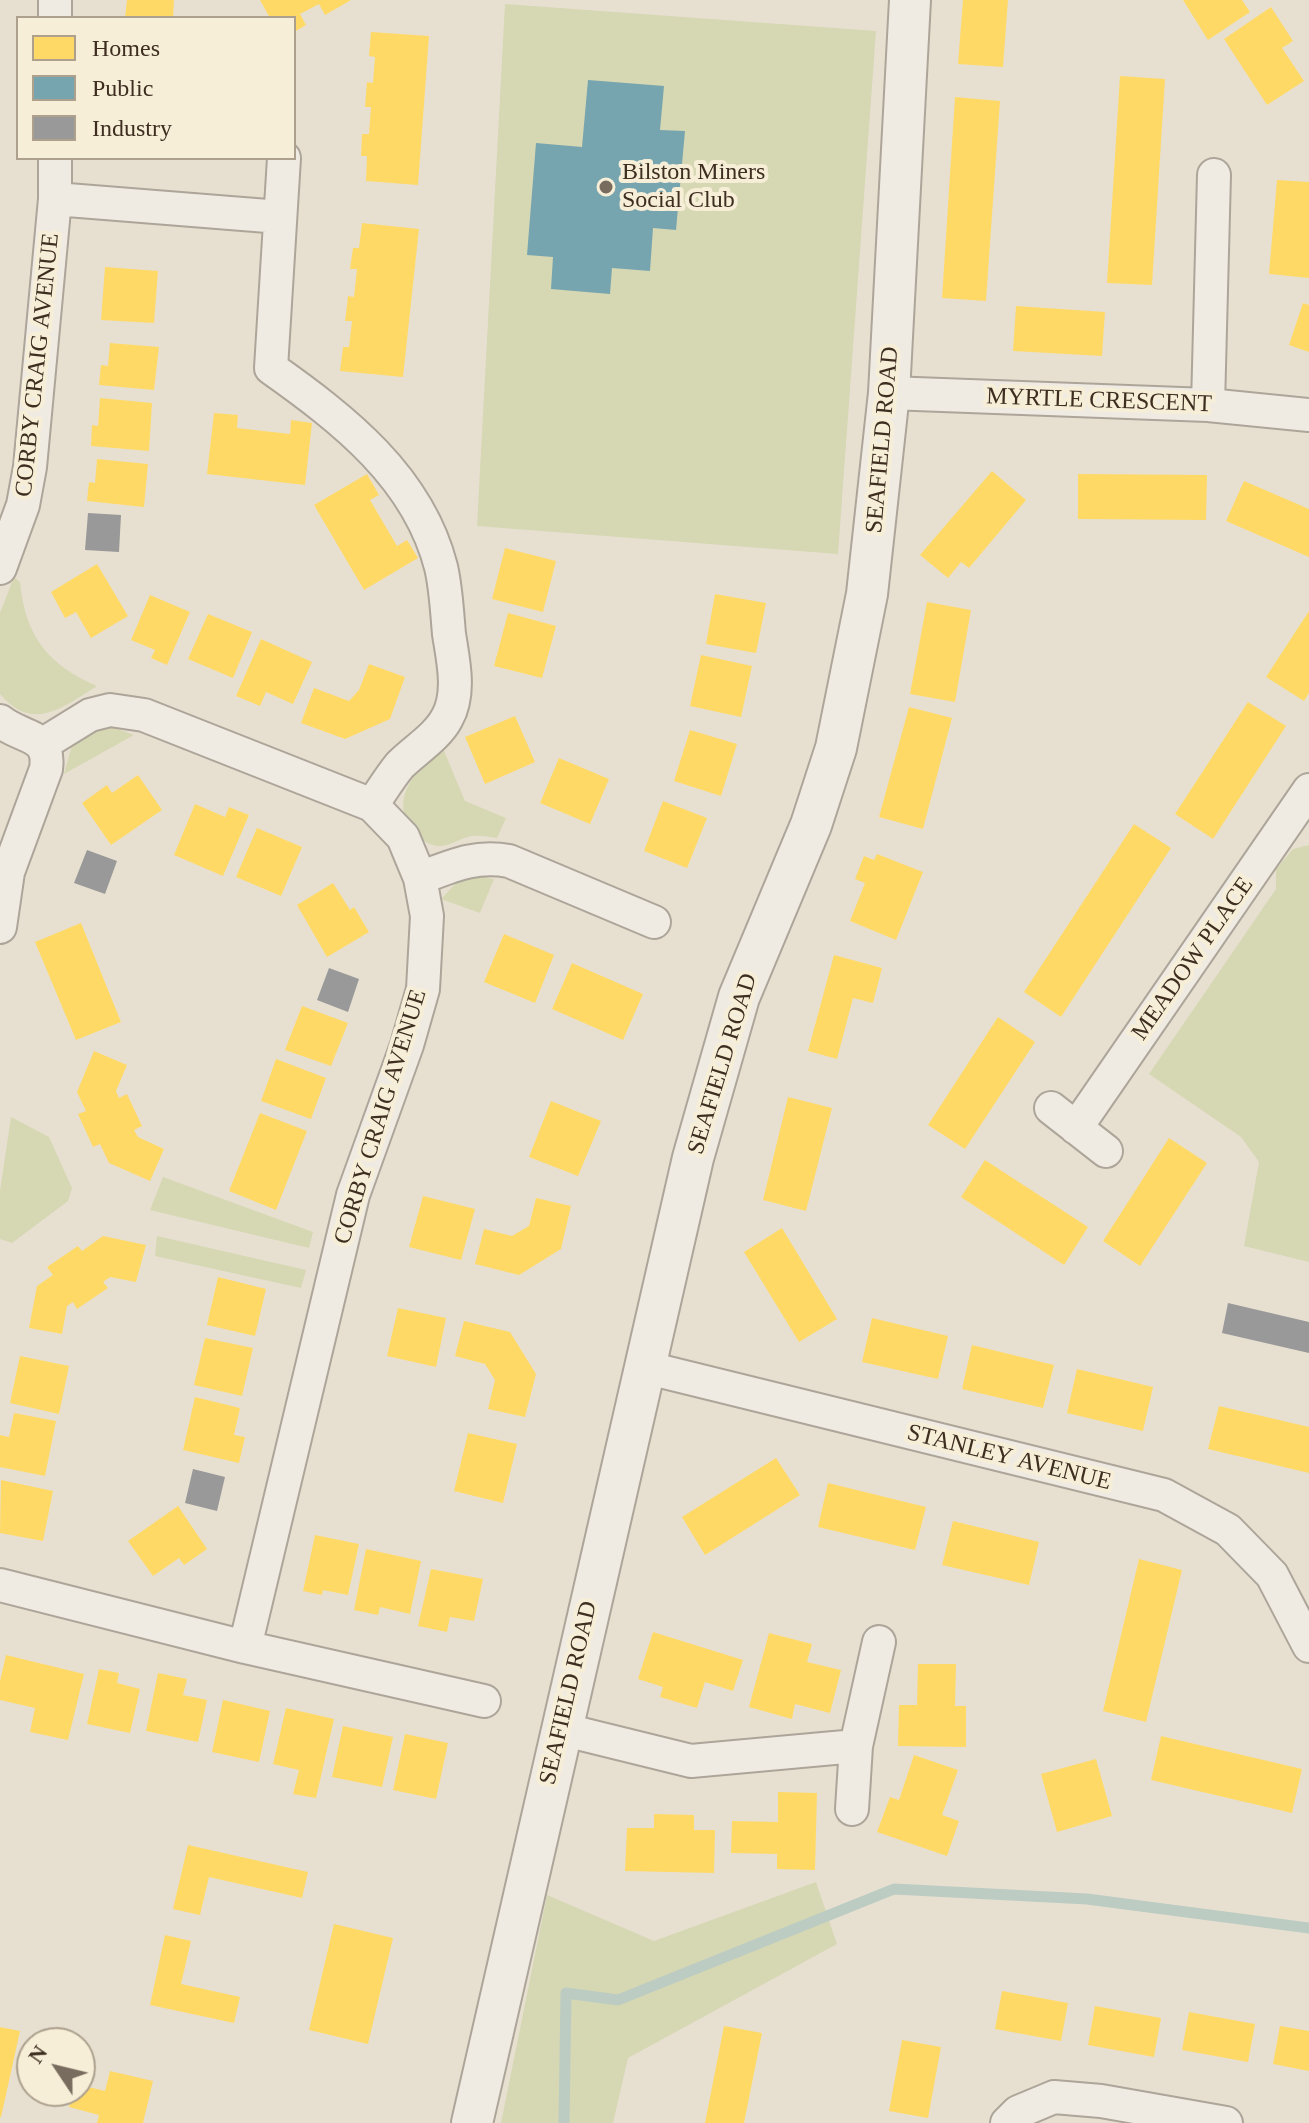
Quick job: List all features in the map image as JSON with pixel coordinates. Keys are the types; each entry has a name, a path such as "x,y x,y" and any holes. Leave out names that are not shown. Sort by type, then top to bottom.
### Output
{"street":[{"name":"SEAFIELD ROAD","path":"472,2123 693,1158 739,997 811,825 836,748 867,594 889,393 910,0"},
{"name":"CORBY CRAIG AVENUE","path":"0,568 23,505 30,467 55,199 55,160"},
{"path":"284,160 271,368 311,396 371,446 406,489 428,528 441,568 455,693 447,718 399,767 372,805"},
{"path":"1208,405 1214,175"},
{"path":"55,199 280,217"},
{"name":"MYRTLE CRESCENT","path":"889,393 1208,405 1309,415"},
{"name":"CORBY CRAIG AVENUE","path":"43,744 90,715 110,710 144,715 372,805 403,837 420,878 427,916 423,989 407,1045 353,1195 245,1647"},
{"path":"0,721 43,744 48,756 8,872 0,927"},
{"name":"MEADOW PLACE","path":"1076,1128 1306,800"},
{"path":"420,878 472,859 489,857 509,861 654,922"},
{"path":"1051,1108 1106,1151"},
{"name":"STANLEY AVENUE","path":"644,1367 1164,1495 1228,1530 1272,1575 1309,1646"},
{"path":"0,1585 245,1647 484,1701"},
{"path":"852,1809 856,1746 879,1642"},
{"path":"561,1729 691,1761 856,1746"},
{"path":"1007,2123 1018,2112 1054,2097 1101,2101 1226,2123"}],"green space":[{"path":"505,4 876,31 838,554 477,526"},
{"path":"14,577 20,582 27,618 42,646 65,668 97,686 72,702 48,712 24,712 0,694 0,613"},
{"path":"101,727 134,735 64,774 73,742"},
{"path":"442,746 465,801 506,818 497,838 472,836 437,846 423,840 412,829 405,817 405,794 416,773"},
{"path":"1309,845 1309,1262 1244,1246 1259,1162 1241,1137 1149,1074 1276,889 1276,869 1293,849"},
{"path":"480,876 494,879 480,913 441,899 456,883"},
{"path":"11,1117 49,1137 72,1188 68,1201 12,1243 0,1239 0,1191"},
{"path":"163,1177 313,1232 309,1248 150,1210"},
{"path":"157,1236 306,1270 301,1288 155,1256"},
{"path":"816,1882 837,1944 628,2058 613,2123 501,2123 547,1895 654,1941"}],"building: Homes":[{"path":"127,0 174,0 173,16 125,16"},
{"path":"260,0 351,0 325,15 319,4 300,14 306,25 296,31 296,16 269,16"},
{"path":"963,0 1008,0 1003,67 958,64"},
{"path":"1183,0 1242,0 1250,12 1208,40"},
{"path":"1271,7 1293,41 1282,48 1304,81 1267,105 1224,39"},
{"path":"371,32 429,36 418,185 366,181 367,156 361,156 362,134 369,134 371,107 365,107 367,82 373,83 375,57 369,56"},
{"path":"1120,76 1165,79 1152,285 1107,283"},
{"path":"955,97 1000,101 986,301 942,298"},
{"path":"1277,180 1309,182 1309,278 1269,274"},
{"path":"362,223 419,229 403,377 340,371 343,347 349,347 352,321 345,321 348,296 354,297 357,269 350,269 353,248 359,248"},
{"path":"105,267 158,271 154,323 101,320"},
{"path":"1303,303 1309,305 1309,352 1289,345"},
{"path":"1016,306 1105,312 1102,356 1013,351"},
{"path":"110,343 159,347 154,390 99,385 101,365 108,366"},
{"path":"100,398 152,403 149,451 91,446 92,425 98,426"},
{"path":"214,413 238,415 237,428 290,434 291,420 312,423 305,485 207,474"},
{"path":"97,459 148,464 144,507 87,501 89,482 95,483"},
{"path":"992,471 1026,500 969,568 961,562 948,578 920,555"},
{"path":"367,474 379,495 370,500 397,546 407,540 418,558 364,590 314,505"},
{"path":"1078,474 1207,475 1206,520 1078,519"},
{"path":"1244,481 1309,509 1309,557 1226,521"},
{"path":"505,548 556,561 543,612 492,599"},
{"path":"97,564 128,616 91,638 76,612 65,618 51,592"},
{"path":"715,594 766,603 756,653 706,644"},
{"path":"150,595 190,612 167,665 151,658 155,650 131,640"},
{"path":"927,602 971,610 955,702 910,694"},
{"path":"1309,611 1309,693 1304,701 1266,677"},
{"path":"508,613 556,626 542,678 494,666"},
{"path":"208,614 252,632 233,678 188,659"},
{"path":"261,639 312,662 293,704 266,692 260,706 236,696"},
{"path":"701,655 752,666 741,717 690,706"},
{"path":"369,664 405,677 390,719 345,739 301,723 314,688 349,701 359,690"},
{"path":"1248,702 1286,726 1213,839 1175,814"},
{"path":"909,707 952,718 923,829 879,817"},
{"path":"515,716 535,762 485,784 465,737"},
{"path":"690,730 737,744 721,796 674,781"},
{"path":"559,758 609,779 590,824 540,803"},
{"path":"138,775 162,810 111,845 82,803 107,785 112,793"},
{"path":"663,801 707,818 687,868 644,851"},
{"path":"195,804 225,817 229,807 249,815 223,876 174,855"},
{"path":"1134,824 1171,848 1061,1017 1024,992"},
{"path":"257,828 302,847 281,896 236,877"},
{"path":"877,854 923,872 896,940 850,921 865,883 855,879 864,856 874,860"},
{"path":"333,883 350,910 354,907 369,932 327,957 297,905"},
{"path":"81,923 121,1022 76,1040 35,942"},
{"path":"504,934 554,955 535,1003 484,982"},
{"path":"834,955 882,968 873,1003 853,998 837,1059 808,1051"},
{"path":"572,963 643,994 623,1040 552,1009"},
{"path":"302,1006 348,1023 331,1066 285,1050"},
{"path":"998,1017 1035,1042 965,1149 928,1125"},
{"path":"94,1051 127,1065 116,1091 119,1098 127,1094 142,1126 134,1130 138,1137 164,1149 150,1181 109,1163 100,1144 93,1147 78,1114 86,1111 77,1092"},
{"path":"276,1059 326,1078 311,1119 261,1101"},
{"path":"788,1097 832,1108 806,1211 763,1200"},
{"path":"551,1101 601,1121 578,1176 529,1157"},
{"path":"260,1113 307,1131 276,1210 229,1191"},
{"path":"1169,1138 1207,1163 1140,1266 1103,1241"},
{"path":"985,1160 1088,1227 1064,1265 961,1197"},
{"path":"423,1196 475,1209 461,1260 409,1247"},
{"path":"536,1198 571,1206 561,1249 519,1275 475,1264 484,1229 512,1236 529,1226"},
{"path":"782,1228 837,1319 799,1342 744,1252"},
{"path":"103,1236 146,1245 136,1282 110,1277 103,1282 108,1288 77,1309 73,1302 67,1306 62,1334 29,1328 37,1286 53,1275 47,1267 78,1246 82,1251"},
{"path":"218,1277 266,1289 255,1336 207,1325"},
{"path":"398,1308 446,1318 436,1367 387,1356"},
{"path":"872,1318 948,1336 938,1379 862,1362"},
{"path":"464,1321 510,1332 536,1374 525,1417 488,1409 495,1380 485,1364 455,1356"},
{"path":"205,1338 253,1348 242,1396 194,1385"},
{"path":"972,1345 1054,1365 1043,1408 962,1389"},
{"path":"20,1356 69,1366 59,1414 10,1403"},
{"path":"1077,1369 1153,1387 1143,1431 1067,1413"},
{"path":"195,1397 240,1408 234,1435 245,1437 239,1463 183,1450"},
{"path":"1219,1406 1309,1427 1309,1473 1208,1449"},
{"path":"14,1413 56,1421 45,1476 0,1467 0,1435 9,1437"},
{"path":"468,1433 517,1444 503,1503 454,1491"},
{"path":"776,1458 800,1495 705,1555 682,1517"},
{"path":"1,1480 53,1491 43,1541 0,1533"},
{"path":"828,1483 926,1507 915,1550 818,1527"},
{"path":"178,1506 207,1549 184,1565 179,1558 153,1576 128,1541"},
{"path":"953,1521 1039,1542 1029,1585 942,1565"},
{"path":"315,1535 359,1544 348,1595 323,1590 322,1595 303,1591"},
{"path":"366,1549 421,1561 410,1614 380,1607 378,1615 354,1610"},
{"path":"1139,1559 1182,1570 1146,1722 1103,1711"},
{"path":"431,1569 483,1579 474,1621 450,1617 447,1632 418,1626"},
{"path":"653,1632 743,1660 733,1691 705,1682 697,1708 660,1697 663,1687 638,1679"},
{"path":"769,1633 812,1644 807,1662 841,1670 830,1713 795,1704 792,1719 749,1707"},
{"path":"6,1655 84,1674 68,1740 30,1732 35,1708 0,1700 0,1681"},
{"path":"918,1664 956,1664 955,1706 966,1706 966,1747 898,1746 899,1705 917,1705"},
{"path":"99,1669 119,1673 117,1683 140,1689 130,1733 87,1724"},
{"path":"158,1673 187,1679 183,1695 207,1700 198,1742 146,1731"},
{"path":"223,1700 270,1711 259,1762 212,1752"},
{"path":"286,1708 334,1719 316,1798 293,1794 299,1770 273,1764"},
{"path":"343,1726 393,1737 382,1787 332,1777"},
{"path":"405,1734 448,1743 436,1799 393,1790"},
{"path":"1161,1736 1302,1769 1292,1813 1151,1780"},
{"path":"914,1755 958,1770 942,1815 959,1821 947,1856 877,1832 890,1797 899,1800"},
{"path":"1096,1759 1112,1816 1057,1832 1041,1774"},
{"path":"778,1792 817,1793 815,1870 777,1869 777,1854 731,1853 732,1821 778,1822"},
{"path":"654,1814 694,1815 694,1830 715,1830 714,1873 625,1871 627,1828 654,1828"},
{"path":"188,1845 308,1872 302,1898 209,1877 200,1915 173,1909"},
{"path":"334,1924 393,1938 368,2044 309,2030"},
{"path":"165,1935 191,1941 181,1984 240,1997 234,2023 150,2005"},
{"path":"1002,1991 1068,2003 1061,2041 995,2029"},
{"path":"1095,2006 1161,2018 1154,2057 1088,2045"},
{"path":"1189,2012 1255,2024 1248,2062 1182,2050"},
{"path":"724,2026 762,2033 744,2123 705,2123"},
{"path":"1280,2026 1309,2031 1309,2071 1273,2064"},
{"path":"0,2027 16,2030 16,2049 0,2117"},
{"path":"902,2040 941,2047 928,2118 889,2111"},
{"path":"110,2071 153,2081 143,2123 97,2123 99,2115 69,2107 96,2107 96,2089 105,2091"}],"building: Public":[{"name":"Bilston Miners Social Club","path":"588,80 664,86 660,130 685,131 676,230 653,228 650,271 612,268 610,294 551,289 553,257 527,255 536,143 582,147"}],"building: Industry":[{"path":"88,513 121,515 119,552 85,550"},
{"path":"87,850 117,861 105,894 74,883"},
{"path":"329,968 359,979 348,1012 317,1000"},
{"path":"1228,1303 1309,1322 1309,1353 1222,1333"},
{"path":"193,1469 225,1477 217,1511 185,1503"}],"waterway":[{"path":"564,2123 566,1993 618,2000 894,1889 1087,1899 1309,1928"}],"place":[{"name":"Bilston Miners Social Club","path":"606,187"}]}
